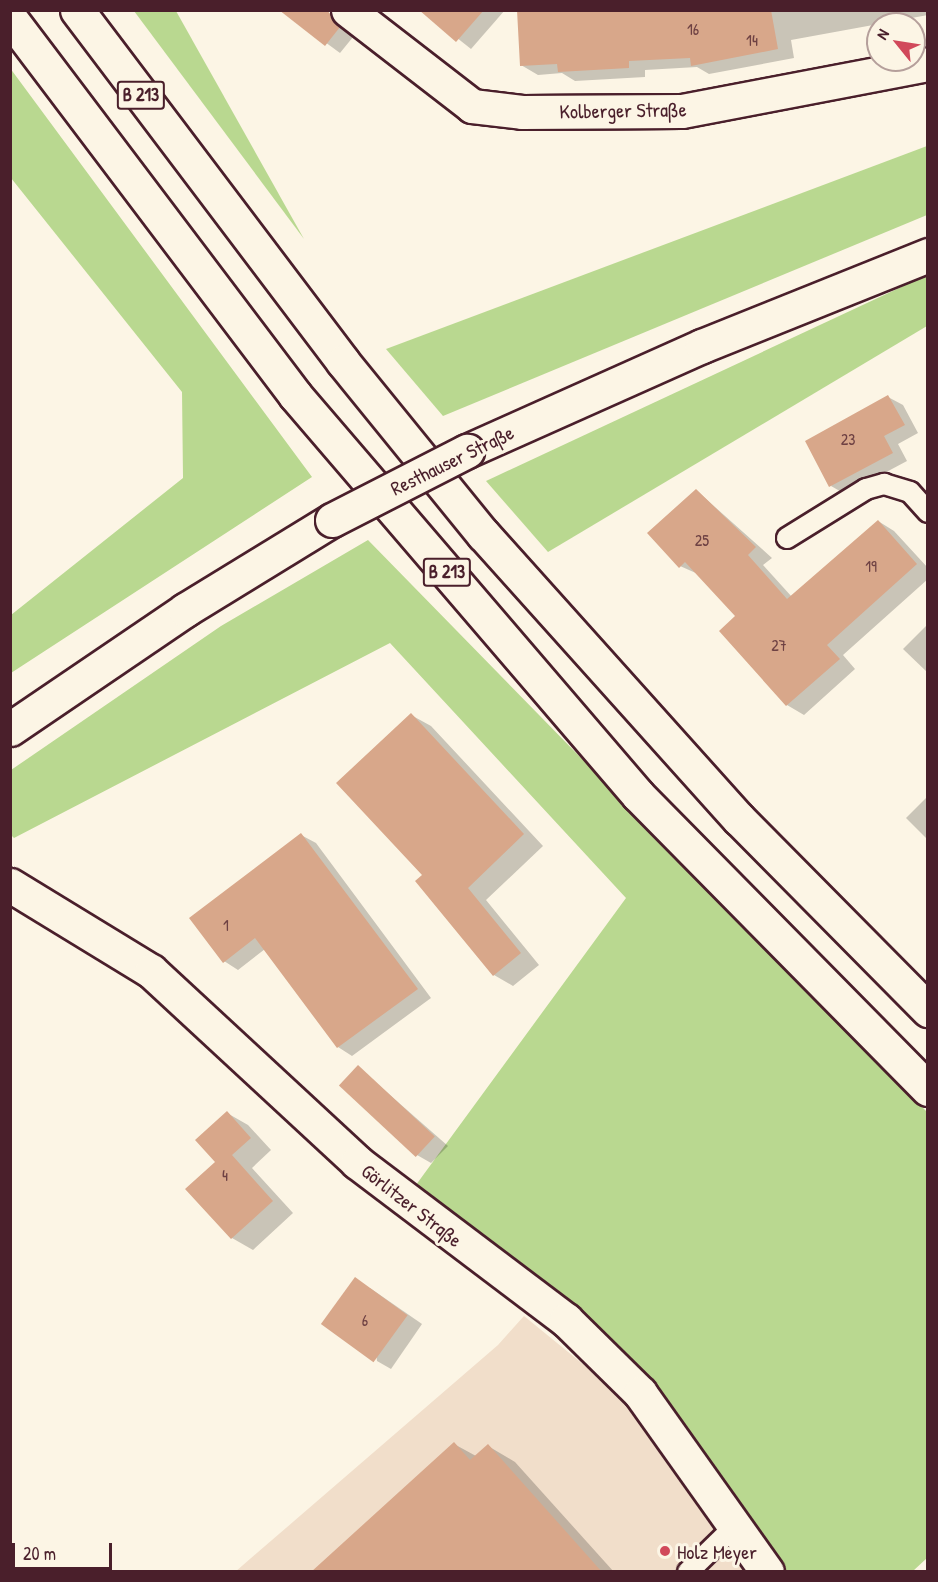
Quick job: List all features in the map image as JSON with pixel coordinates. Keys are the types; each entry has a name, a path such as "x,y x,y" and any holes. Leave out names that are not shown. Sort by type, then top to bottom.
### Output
{"main road":[{"name":"B 213","path":"77,10 343,362 483,534 739,819 927,1010"},
{"name":"Kolberger Straße","path":"348,10 472,106 522,112 682,111 927,64"},
{"name":"B 213","path":"10,18 295,395 638,795 927,1089"},
{"name":"Resthauser Straße","path":"10,729 185,610 332,520 467,451 702,346 927,255"},
{"name":"Görlitzer Straße","path":"10,885 152,971 357,1162 566,1320 639,1393 767,1572"}],"lane":[{"path":"787,538 884,484 910,492 927,512"},
{"path":"688,1572 735,1526"}],"shaded area":[{"path":"524,1316 622,1396 755,1572 235,1572 498,1345"}],"green space":[{"path":"134,11 176,11 304,239"},
{"path":"10,68 312,477 11,673 11,615 183,478 182,392 11,178"},
{"path":"927,146 927,215 443,416 386,349"},
{"path":"927,275 927,326 548,552 486,481"},
{"path":"368,540 927,1112 927,1558 913,1571 787,1571 648,1379 413,1189 626,898 390,643 14,838 11,835 11,770 221,626"}],"building":[{"path":"279,10 327,10 340,27 325,46"},
{"path":"419,10 484,10 456,42"},
{"path":"517,10 771,10 778,49 691,66 690,58 629,61 629,68 558,72 557,64 520,66"},
{"path":"888,395 905,425 884,436 893,453 829,487 805,441"},
{"path":"696,489 756,547 748,555 787,599 878,520 917,564 827,645 840,659 786,706 719,631 735,616 685,562 679,568 647,533"},
{"path":"411,713 524,834 468,888 521,953 493,976 415,881 422,875 336,783"},
{"path":"301,833 418,989 337,1048 255,938 223,963 189,918"},
{"path":"358,1065 435,1137 416,1157 339,1085"},
{"path":"227,1111 251,1138 232,1155 273,1201 231,1239 185,1189 215,1162 195,1140"},
{"path":"355,1277 408,1315 373,1362 321,1324"},
{"path":"454,1442 470,1460 488,1444 602,1572 311,1572"}],"place":[{"name":"Holz Meyer","path":"665,1551"}]}
